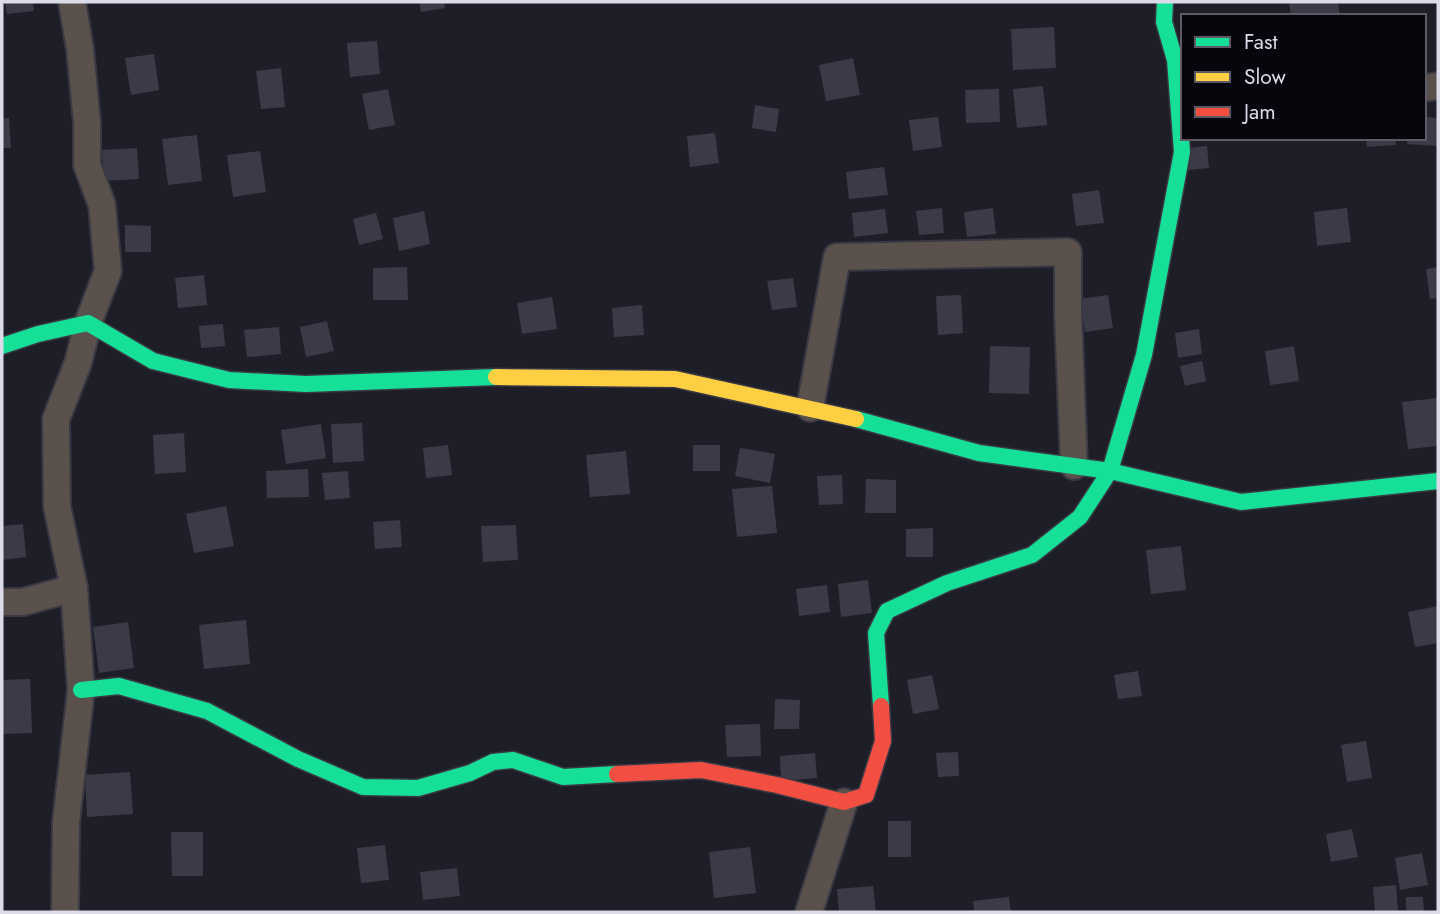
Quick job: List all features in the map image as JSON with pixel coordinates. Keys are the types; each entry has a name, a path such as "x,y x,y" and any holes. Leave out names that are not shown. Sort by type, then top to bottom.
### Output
{"street":[{"path":"65,912 66,822 81,690 74,588 57,506 56,419 78,363 88,323 108,271 102,205 87,165 87,123 72,2"},
{"path":"1165,2 1164,22 1179,65 1181,123"},
{"path":"81,690 120,686 207,711 298,759 363,787 418,788 470,773 492,762 513,760 563,777 701,770 778,785 844,802 866,795 883,741 876,633 887,611 947,583 1032,555 1080,517 1110,471 1144,355 1182,152 1182,140"},
{"path":"810,408 837,257 1068,252 1074,466"},
{"path":"2,346 38,334 88,323 153,361 229,380 306,384 487,377 675,379 810,408 979,453 1110,471 1241,502 1438,481"},
{"path":"2,602 23,602 74,588"},
{"path":"809,912 844,802"}],"building":[{"path":"5,2 33,2 34,11 7,14"},
{"path":"419,2 444,2 445,8 421,12"},
{"path":"1289,2 1338,2 1340,14 1291,14"},
{"path":"1054,27 1056,68 1013,70 1011,29"},
{"path":"377,41 380,74 350,77 347,43"},
{"path":"154,54 159,90 131,95 125,58"},
{"path":"853,58 860,95 826,101 819,65"},
{"path":"281,68 285,107 261,109 256,71"},
{"path":"1043,86 1047,125 1017,128 1013,89"},
{"path":"388,89 395,125 369,130 362,94"},
{"path":"999,89 1000,122 966,123 965,90"},
{"path":"755,105 779,109 776,132 752,128"},
{"path":"938,117 942,147 913,151 909,120"},
{"path":"1426,117 1438,118 1437,146 1407,144 1408,140 1426,140"},
{"path":"9,118 11,148 2,148 2,119"},
{"path":"715,133 719,163 690,167 687,136"},
{"path":"197,135 202,181 168,185 162,139"},
{"path":"1366,140 1395,140 1396,145 1367,147"},
{"path":"1207,146 1209,168 1188,170 1187,148"},
{"path":"137,148 139,179 104,181 102,150"},
{"path":"260,151 266,192 233,197 227,155"},
{"path":"884,167 888,195 849,199 846,172"},
{"path":"1099,190 1104,223 1076,226 1072,194"},
{"path":"942,208 944,233 919,235 916,211"},
{"path":"993,208 996,234 967,237 964,212"},
{"path":"1347,208 1351,242 1317,246 1314,212"},
{"path":"885,209 888,233 854,237 852,213"},
{"path":"424,211 430,244 399,251 393,218"},
{"path":"376,213 383,239 359,245 353,219"},
{"path":"125,225 151,226 151,252 125,252"},
{"path":"407,267 408,300 373,300 373,268"},
{"path":"1438,267 1438,298 1430,299 1426,269"},
{"path":"204,275 207,305 178,308 175,278"},
{"path":"793,278 797,307 772,310 767,281"},
{"path":"961,295 963,333 938,335 936,296"},
{"path":"1108,295 1113,328 1085,332 1080,299"},
{"path":"552,297 557,329 522,334 517,303"},
{"path":"642,305 644,335 614,337 612,308"},
{"path":"327,321 334,351 306,357 300,327"},
{"path":"223,324 225,346 201,348 199,326"},
{"path":"279,327 281,354 247,357 244,330"},
{"path":"1199,329 1202,354 1178,358 1175,333"},
{"path":"990,346 1030,347 1029,394 989,393"},
{"path":"1294,346 1299,381 1270,385 1265,351"},
{"path":"1202,361 1206,381 1185,386 1180,366"},
{"path":"1438,398 1438,446 1408,449 1402,402"},
{"path":"362,423 364,461 333,463 331,424"},
{"path":"321,424 326,458 286,464 281,430"},
{"path":"184,433 186,472 155,474 153,435"},
{"path":"448,445 452,475 426,478 423,448"},
{"path":"693,445 720,445 720,471 693,471"},
{"path":"740,448 775,454 770,483 735,476"},
{"path":"626,451 630,494 590,497 586,455"},
{"path":"308,469 309,497 267,498 266,471"},
{"path":"348,471 350,498 325,500 322,473"},
{"path":"842,475 843,504 819,505 817,476"},
{"path":"866,479 896,480 896,513 865,513"},
{"path":"772,486 777,533 737,537 732,489"},
{"path":"226,506 234,546 194,553 186,514"},
{"path":"400,520 402,547 375,549 373,522"},
{"path":"23,524 26,557 2,560 2,526"},
{"path":"516,525 518,560 483,562 481,526"},
{"path":"933,528 933,557 906,557 906,529"},
{"path":"1181,546 1186,590 1151,594 1146,550"},
{"path":"868,580 872,613 841,617 838,584"},
{"path":"827,585 830,612 799,616 796,589"},
{"path":"1438,606 1438,643 1415,647 1408,612"},
{"path":"246,620 250,664 204,669 199,625"},
{"path":"128,622 134,668 99,673 93,627"},
{"path":"1138,671 1142,696 1118,699 1114,675"},
{"path":"932,675 939,709 913,714 907,680"},
{"path":"30,679 32,733 2,734 2,680"},
{"path":"775,699 800,700 799,729 774,729"},
{"path":"760,724 761,756 727,757 725,725"},
{"path":"1366,741 1372,778 1347,782 1341,745"},
{"path":"958,752 959,776 938,777 936,753"},
{"path":"815,753 817,778 781,781 780,756"},
{"path":"130,772 133,814 87,817 85,775"},
{"path":"888,821 911,821 911,857 888,857"},
{"path":"1352,829 1358,857 1331,862 1326,834"},
{"path":"171,832 203,832 203,876 172,876"},
{"path":"385,845 389,880 361,883 357,848"},
{"path":"750,847 756,893 714,898 709,852"},
{"path":"1422,853 1428,885 1400,890 1395,858"},
{"path":"457,868 460,896 423,900 420,872"},
{"path":"1396,885 1398,912 1375,912 1373,887"},
{"path":"873,886 876,912 839,912 837,889"},
{"path":"1009,897 1011,912 974,912 973,901"},
{"path":"1406,897 1423,897 1424,912 1406,912"}],"traffic: fast":[{"path":"1165,2 1164,22 1175,60 1181,139"},
{"path":"881,706 876,633 887,611 947,583 1032,555 1080,517 1110,471 1144,355 1182,152 1181,140"},
{"path":"2,346 38,334 88,323 153,361 229,380 306,384 496,377"},
{"path":"856,419 979,453 1110,471 1241,502 1438,481"},
{"path":"81,690 119,686 207,711 298,759 363,787 418,788 470,773 493,762 513,760 563,777 617,774"}],"traffic: slow":[{"path":"496,377 675,379 856,419"}],"traffic: jam":[{"path":"617,774 701,770 844,802 866,795 883,741 881,706"}]}
